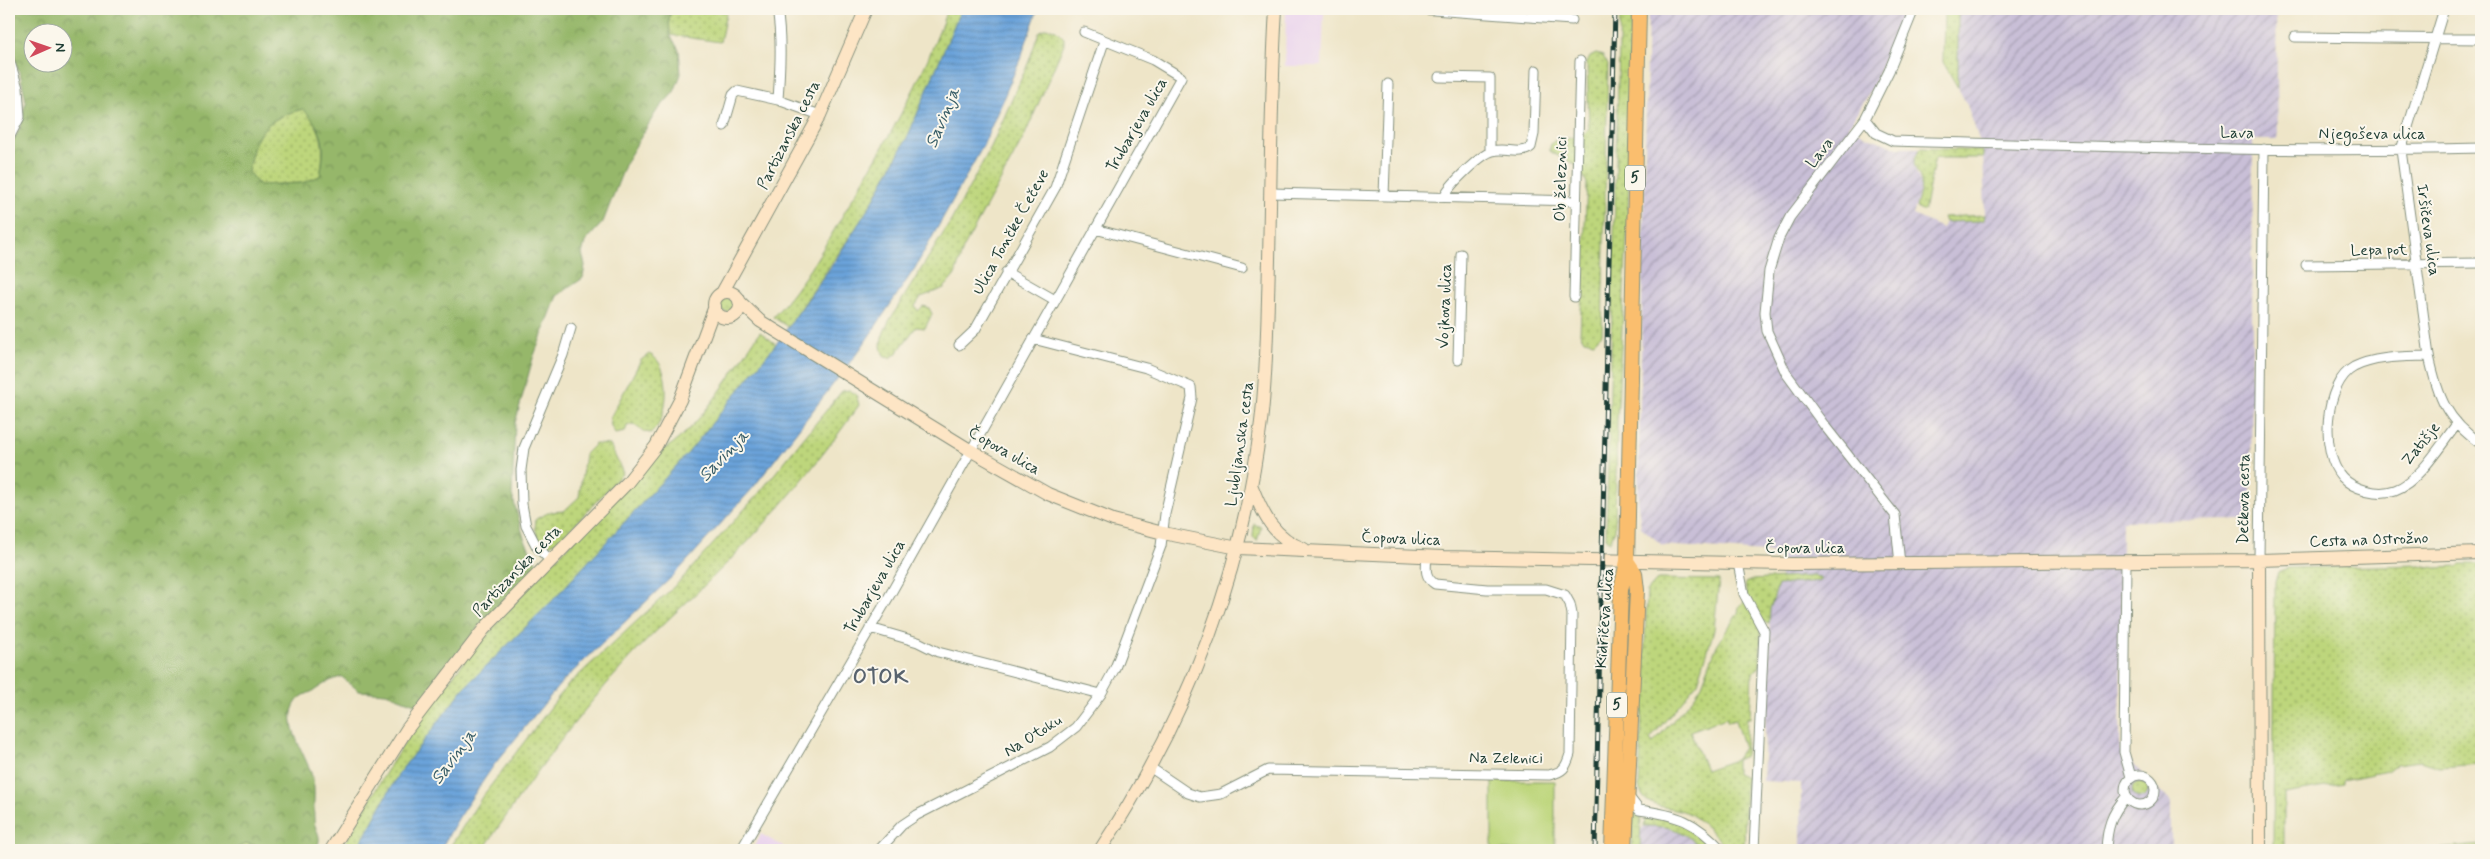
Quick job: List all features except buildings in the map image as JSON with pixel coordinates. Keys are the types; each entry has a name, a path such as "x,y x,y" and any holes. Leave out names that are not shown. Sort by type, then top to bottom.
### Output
{"main road":[{"name":"5","path":"1627,561 1639,9"},
{"name":"Kidričeva ulica","path":"1626,850 1637,590 1635,573 1627,561"},
{"name":"Kidričeva ulica","path":"1612,850 1621,590 1627,561"}],"street":[{"path":"777,9 780,26 781,61 778,100"},
{"name":"Partizanska cesta","path":"732,296 735,272 820,115 866,9"},
{"name":"Ljubljanska cesta","path":"1100,850 1151,768 1202,660 1238,548 1252,486 1262,421 1267,355 1276,9"},
{"path":"1419,9 1572,20"},
{"path":"1865,119 1914,9"},
{"name":"Iršičeva ulica","path":"2444,9 2401,150 2429,356 2436,387 2445,410 2457,424 2481,444"},
{"name":"Trubarjeva ulica","path":"741,850 870,628 1181,78 1152,60 1104,42 1084,32"},
{"path":"2295,37 2481,39"},
{"name":"Ulica Tončke Čečeve","path":"959,345 974,330 1059,178 1104,42"},
{"path":"9,59 18,88 20,117 9,138"},
{"name":"Ob železnici","path":"1574,297 1580,61"},
{"path":"1444,197 1449,188 1490,152 1523,151 1531,147 1534,134 1536,70"},
{"path":"1439,77 1490,78 1490,152"},
{"path":"1384,196 1388,84"},
{"path":"724,126 733,94 737,91 778,100 820,115"},
{"name":"Lava","path":"1900,564 1896,515 1824,425 1786,373 1767,331 1765,312 1769,272 1779,238 1790,217 1865,119 1876,133 1893,141 2264,149"},
{"name":"Njegoševa ulica","path":"2264,149 2401,150 2481,148"},
{"name":"Dečkova cesta","path":"2260,850 2259,560 2264,149"},
{"path":"1271,193 1576,201"},
{"path":"1095,229 1242,268"},
{"name":"Vojkova ulica","path":"1458,360 1462,254"},
{"name":"Lepa pot","path":"2306,265 2481,263"},
{"path":"1006,272 1055,300"},
{"path":"704,336 716,300 732,296 739,308 730,316"},
{"name":"Čopova ulica","path":"732,296 763,323 1015,478 1063,501 1162,540 1238,548 1314,552 1627,561 1900,564 2126,562"},
{"path":"714,306 718,313 763,323"},
{"name":"Partizanska cesta","path":"331,850 407,729 484,629 627,483 656,446 680,400 704,336 730,316"},
{"path":"550,560 537,547 526,526 521,470 524,448 563,355 572,328"},
{"path":"1033,339 1146,368 1191,387 1192,398 1167,506 1162,540"},
{"name":"Zatišje","path":"2429,356 2373,360 2353,368 2339,380 2329,402 2330,445 2333,461 2342,477 2354,486 2370,492 2395,491 2418,474 2457,424"},
{"path":"1252,486 1268,523 1293,545 1314,552"},
{"name":"Na Otoku","path":"879,850 885,841 917,815 1050,747 1076,727 1101,694 1115,668 1162,540"},
{"name":"Cesta na Ostrožno","path":"2126,562 2481,553"},
{"name":"Na Zelenici","path":"1151,768 1188,793 1200,797 1221,794 1268,770 1549,774 1560,772 1567,766 1570,754 1572,614 1570,604 1565,595 1546,589 1487,589 1435,584 1428,580 1426,574 1427,556"},
{"path":"2126,562 2124,752 2131,777"},
{"path":"1738,563 1744,594 1764,630 1754,850"},
{"path":"870,628 918,642 938,652 1101,694"},
{"path":"2139,774 2147,776 2153,783 2155,792 2152,800 2145,805 2132,803 2126,797 2124,788 2131,777 2139,774"},
{"path":"1629,797 1639,810 1671,814 1687,820 1722,850"},
{"path":"2106,850 2111,816 2126,797"}],"shaded area":[{"path":"1286,9 1324,9 1322,66 1285,66"},
{"path":"1648,9 1907,9 1869,94 1849,126 1868,137 1897,148 1921,148 1915,156 1914,167 1921,185 1913,215 1942,228 1945,222 1979,221 1985,217 1983,151 1967,105 1958,88 1958,9 2276,9 2278,140 2253,140 2251,520 2122,521 2120,750 2171,802 2171,850 1801,850 1801,783 1763,781 1770,609 1780,578 1779,553 1662,545 1641,527 1638,506"},
{"path":"1644,826 1663,826 1680,832 1706,850 1640,850 1641,830"},
{"path":"761,834 789,850 752,850"}],"green space":[{"path":"9,9 672,9 669,18 670,35 679,50 681,74 674,92 656,112 627,160 603,222 585,242 582,254 585,265 583,278 557,296 533,358 515,423 512,495 524,538 538,566 479,626 417,705 386,693 359,691 342,677 331,680 301,697 294,705 292,725 313,781 314,823 319,837 316,850 261,850 259,846 246,843 234,850 9,850 9,149 19,130 26,101 21,77 9,45","holes":["303,109 320,132 322,140 323,156 320,176 302,183 259,185 248,172 254,147 263,130 279,118"]},
{"path":"672,9 727,9 720,42 670,35 669,18"},
{"path":"947,9 961,9 908,136 866,213 788,327 773,317 795,291 833,233 891,133 928,59"},
{"path":"1620,9 1632,9 1628,218 1617,421 1615,530 1610,542 1606,539"},
{"path":"1944,9 1958,9 1958,88 1943,62"},
{"path":"1046,28 1056,30 1064,38 1064,44 1024,137 963,249 955,275 944,288 921,297 915,306 918,311 923,306 929,308 932,314 925,328 916,327 896,354 890,358 885,357 881,344 889,321 951,221 991,147 1029,61 1039,32"},
{"path":"1596,54 1603,56 1608,65 1602,334 1594,342 1584,340 1580,333 1587,183 1572,162 1550,151 1554,141 1579,137 1589,129 1587,63 1590,57"},
{"path":"9,67 13,84 15,109 9,133"},
{"path":"303,109 319,132 322,148 320,176 302,183 259,185 248,172 250,159 258,138 270,123"},
{"path":"1921,148 1983,151 1983,158 1935,158 1924,211 1916,207 1921,180 1914,165 1916,155"},
{"path":"1985,215 1984,220 1979,221 1945,222 1943,217"},
{"path":"724,298 730,298 734,305 730,312 724,312 720,308 720,302"},
{"path":"760,332 776,344 688,453 553,600 464,688 399,773 357,850 341,850 402,747 451,679 508,611 659,451 673,444 687,432 715,398"},
{"path":"649,354 657,359 665,379 665,404 658,426 651,433 644,432 633,424 627,426 625,432 615,434 610,418 641,360"},
{"path":"849,390 856,394 859,405 829,447 746,544 654,633 590,703 517,800 483,850 448,850 482,797 567,686 680,581 759,493 842,391"},
{"path":"595,444 610,445 623,473 559,541 547,545 539,540 535,528 536,519 550,512 564,511 579,497 585,454"},
{"path":"1254,524 1261,527 1257,541 1253,537"},
{"path":"2461,564 2481,564 2481,764 2439,767 2420,761 2396,764 2387,771 2343,780 2343,784 2284,794 2284,850 2273,850 2275,582 2278,572 2288,568 2421,565 2436,568 2458,567"},
{"path":"1820,577 1820,581 1778,585 1770,609 1769,623 1761,621 1760,667 1752,673 1750,718 1747,718 1745,756 1736,760 1736,773 1746,777 1744,850 1730,850 1696,818 1683,811 1653,804 1642,795 1639,787 1647,591 1658,579 1719,580 1714,630 1698,682 1650,739 1653,743 1694,697 1702,685 1717,645 1738,613 1739,606 1747,600 1745,583 1752,580","holes":["1726,718 1728,722 1735,720 1744,748 1735,760 1706,770 1690,731"]},
{"path":"1492,781 1555,781 1555,850 1492,850"},
{"path":"2140,782 2148,790 2140,798 2132,790"},
{"path":"1637,812 1641,815 1640,850 1632,850 1633,816"},
{"path":"1646,816 1657,816 1676,821 1693,831 1716,850 1702,846 1673,829 1659,826 1644,826"},
{"path":"245,843 259,846 261,850 234,850"},
{"path":"2481,845 2481,850 2425,850"}],"water":[{"name":"Savinja","path":"961,9 1038,9 1021,57 983,146 915,268 861,348 753,488 678,571 561,683 494,765 462,812 440,850 357,850 399,773 464,688 553,600 688,453 776,344 835,261 873,201 908,136"}],"railway":[{"path":"1595,850 1615,9"}],"district":[{"name":"OTOK","path":"881,677"}]}
